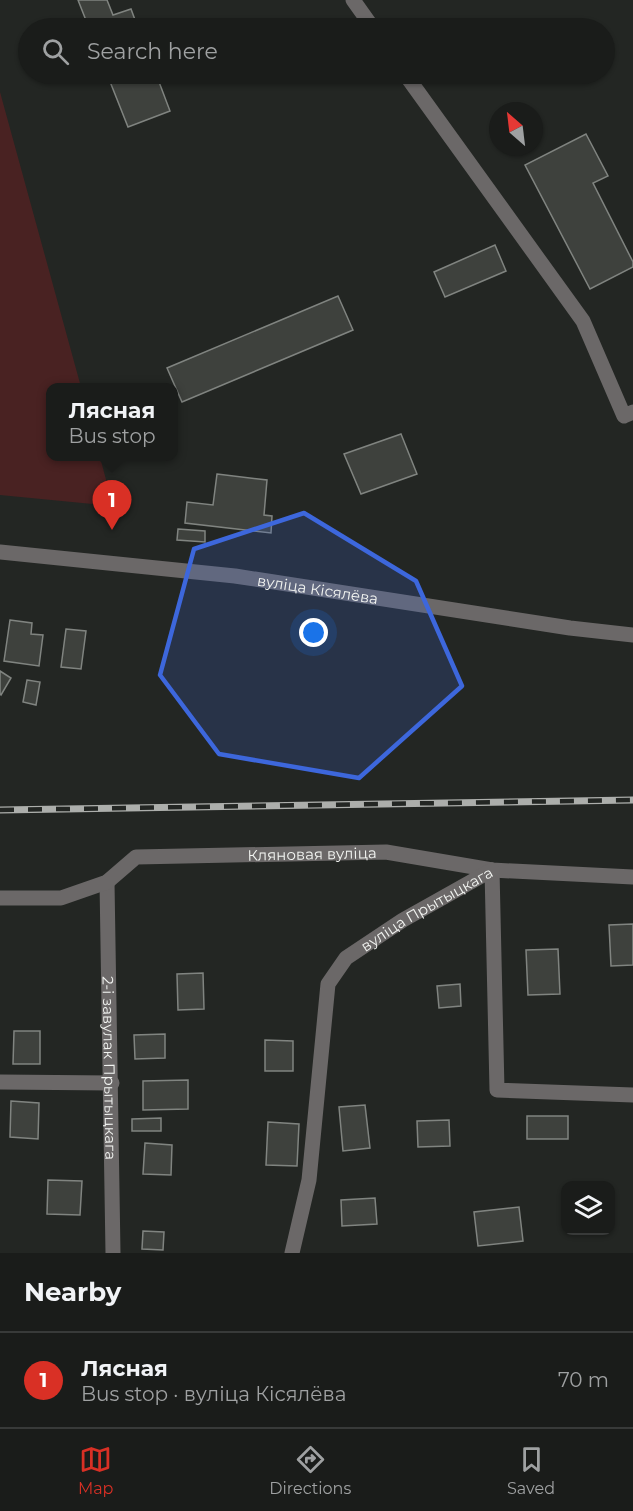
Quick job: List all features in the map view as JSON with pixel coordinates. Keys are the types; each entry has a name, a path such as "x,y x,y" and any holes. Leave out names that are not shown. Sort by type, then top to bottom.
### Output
{"street":[{"path":"353,0 366,18"},
{"path":"412,84 583,321 624,416 633,412"},
{"name":"вуліца Кісялёва","path":"0,552 235,576 570,628 633,635"},
{"name":"Кляновая вуліца","path":"0,898 61,898 107,882 136,857 386,852 492,870 633,877"},
{"name":"вуліца Прытыцкага","path":"292,1253 309,1180 328,984 346,958 403,920 492,870 497,1090 633,1095"},
{"name":"2-і завулак Прытыцкага","path":"107,882 113,1253"},
{"path":"0,1082 112,1083"}],"highlighted area":[{"path":"304,513 416,581 462,686 359,778 219,754 160,675 194,549"}],"shaded area":[{"path":"0,92 80,383 46,383 46,461 101,461 113,506 0,495"}],"building":[{"path":"78,0 107,0 113,15 131,9 134,18 85,18"},
{"path":"111,84 160,84 170,111 128,127"},
{"path":"586,134 608,176 593,183 633,262 633,267 590,289 525,165"},
{"path":"495,245 506,271 445,297 434,272"},
{"path":"338,296 353,330 182,402 178,393 178,383 174,383 167,368"},
{"path":"401,434 417,474 361,494 344,454"},
{"path":"217,474 267,480 264,515 272,516 271,533 185,523 187,502 213,505"},
{"path":"178,529 205,531 205,542 177,540"},
{"path":"10,620 32,623 31,634 43,635 39,666 4,661"},
{"path":"66,629 86,631 81,669 61,667"},
{"path":"0,671 11,678 1,695 0,694"},
{"path":"27,680 40,682 36,705 23,702"},
{"path":"633,924 633,965 611,966 609,925"},
{"path":"558,949 560,994 528,995 526,950"},
{"path":"203,973 204,1009 178,1010 177,974"},
{"path":"460,984 461,1006 439,1008 437,986"},
{"path":"14,1031 40,1031 40,1064 13,1064"},
{"path":"165,1034 165,1058 135,1059 134,1035"},
{"path":"265,1040 293,1041 293,1071 265,1071"},
{"path":"188,1080 188,1109 143,1110 143,1081"},
{"path":"11,1101 39,1103 38,1139 10,1137"},
{"path":"365,1105 370,1148 343,1151 339,1107"},
{"path":"527,1116 568,1116 568,1139 527,1139"},
{"path":"161,1118 161,1131 132,1131 132,1119"},
{"path":"449,1120 450,1146 418,1147 417,1121"},
{"path":"268,1122 299,1124 297,1166 266,1165"},
{"path":"145,1143 172,1145 171,1175 143,1174"},
{"path":"48,1180 82,1181 80,1215 47,1214"},
{"path":"375,1198 377,1224 342,1226 341,1200"},
{"path":"519,1207 523,1241 478,1246 474,1212"},
{"path":"143,1231 164,1232 163,1250 142,1249"}],"railway":[{"path":"0,810 633,800"}],"place":[{"name":"Лясная","path":"112,530"}]}
